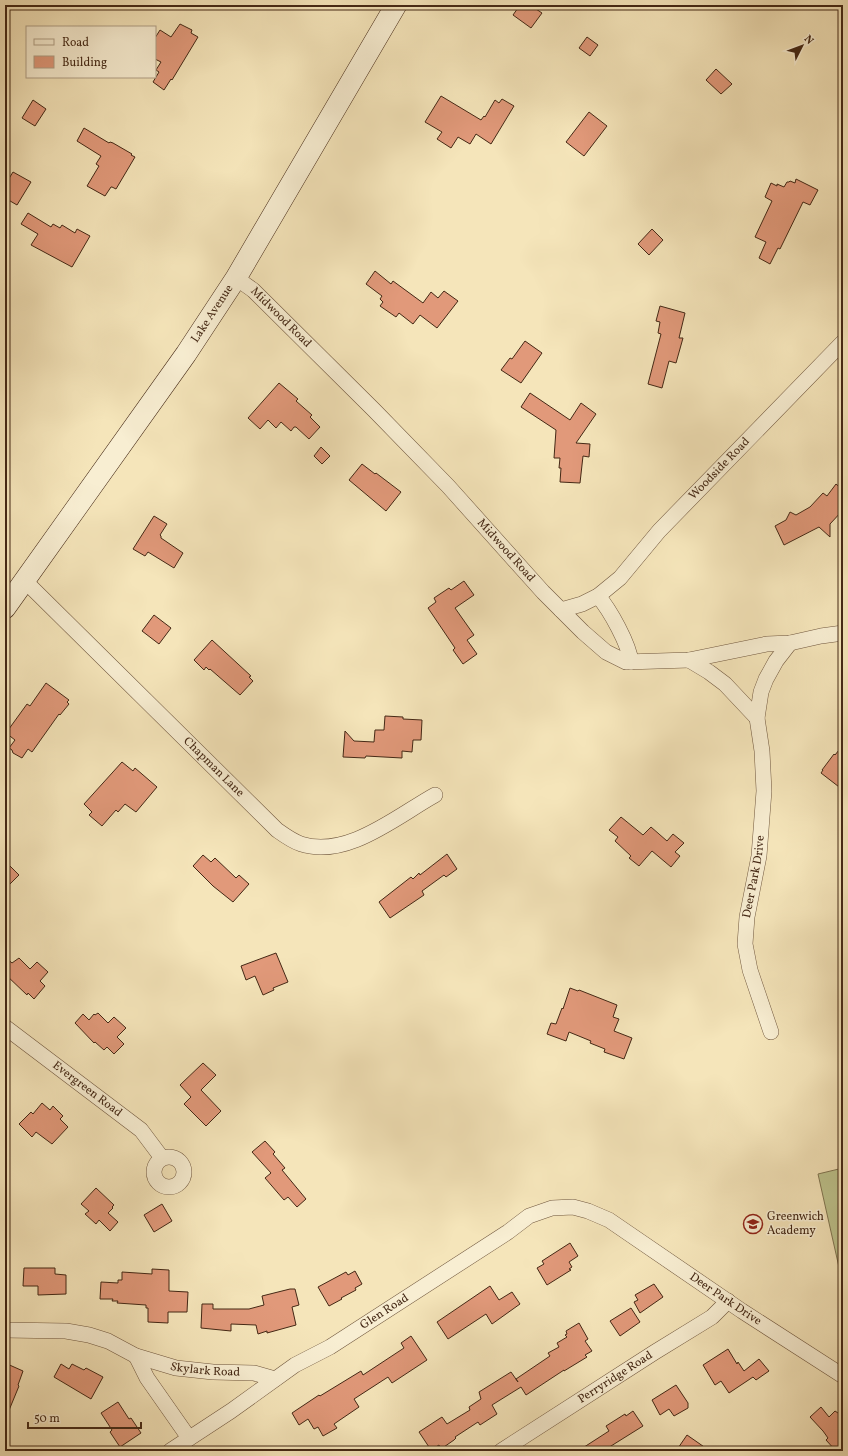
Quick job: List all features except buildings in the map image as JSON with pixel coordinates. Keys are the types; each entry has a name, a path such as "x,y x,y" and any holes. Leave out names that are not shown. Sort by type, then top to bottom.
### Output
{"main road":[{"name":"Lake Avenue","path":"5,608 186,354 236,278 396,5"}],"street":[{"name":"Midwood Road","path":"236,278 253,290 374,410 448,486 518,566 583,632 606,652 626,662 689,660 768,644 790,643 843,633"},
{"name":"Woodside Road","path":"561,610 582,604 598,596 620,578 659,531 843,342"},
{"name":"Chapman Lane","path":"25,581 276,830 294,841 303,844 337,846 356,841 435,795"},
{"path":"598,596 608,609 626,643 631,662"},
{"name":"Deer Park Drive","path":"771,1032 750,970 745,944 747,916 759,856 764,791 762,751 757,718 761,692 766,679 776,661 790,643"},
{"path":"689,660 725,684 757,718"},
{"name":"Evergreen Road","path":"5,1027 141,1130 162,1158"},
{"name":"Glen Road","path":"170,1451 231,1411 275,1378 295,1365 330,1347 508,1232 529,1216 552,1208 573,1207 609,1220"},
{"name":"Deer Park Drive","path":"609,1220 728,1302 843,1376"},
{"name":"Perryridge Road","path":"501,1451 655,1352 712,1318 728,1302"},
{"name":"Skylark Road","path":"5,1330 66,1331 89,1335 108,1341 136,1356 176,1368 212,1372 254,1373 275,1378"},
{"path":"136,1356 147,1378 189,1438"}],"green space":[{"path":"843,1168 843,1285 818,1174"}],"place":[{"name":"Greenwich Academy","path":"753,1224"}]}
